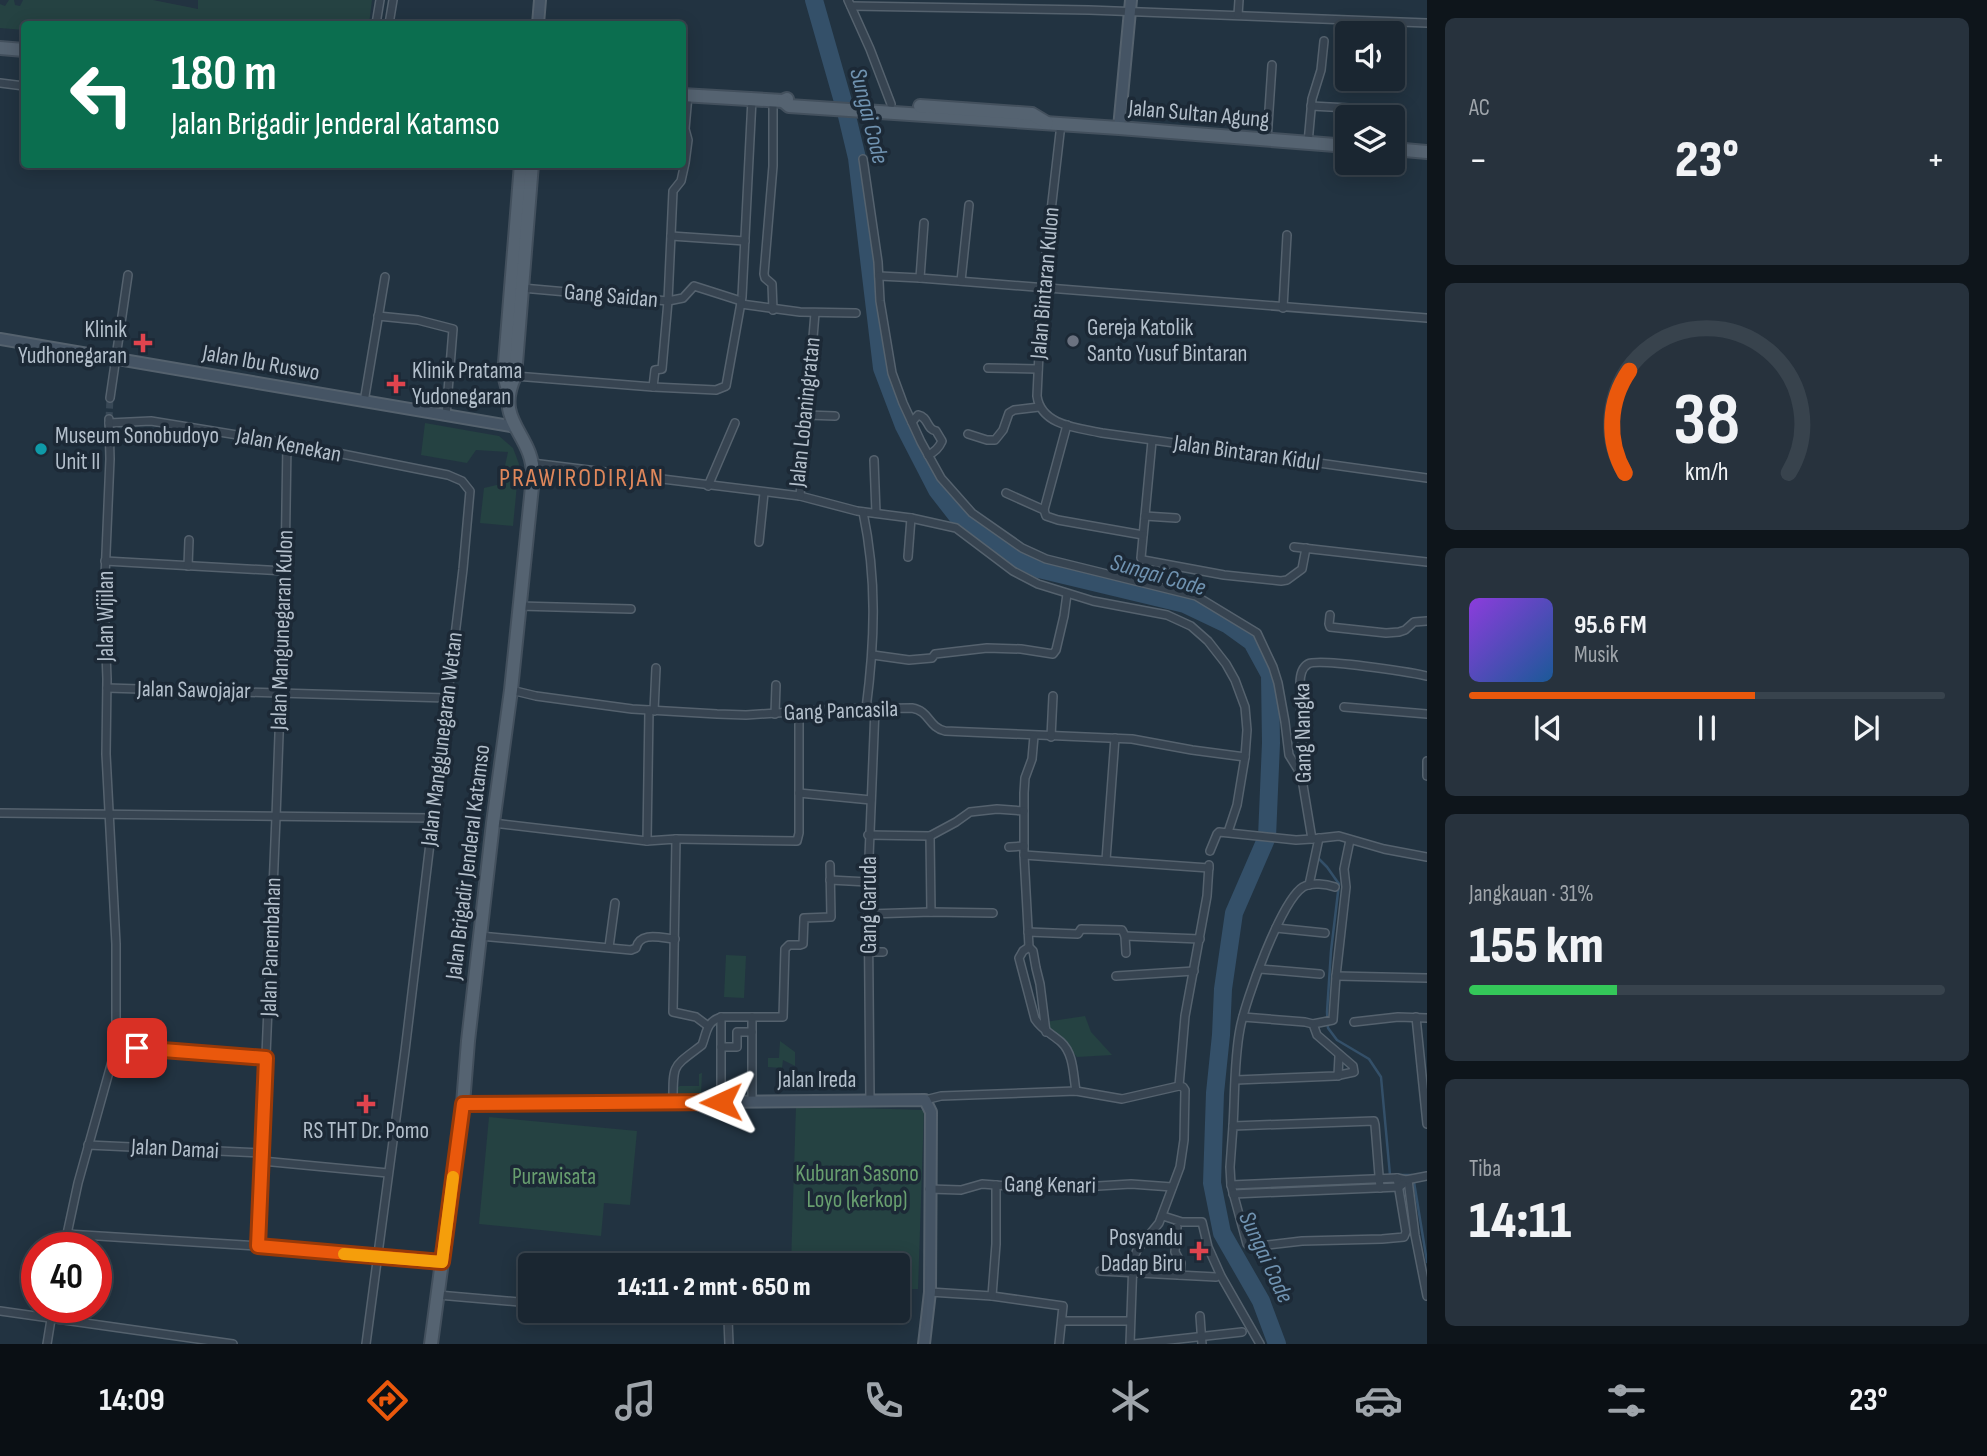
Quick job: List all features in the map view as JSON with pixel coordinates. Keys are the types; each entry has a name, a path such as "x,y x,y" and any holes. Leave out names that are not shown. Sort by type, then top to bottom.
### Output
{"main road":[{"path":"0,39 21,41"},
{"path":"0,48 21,50"},
{"path":"686,95 778,101 790,97 808,103 862,107"},
{"name":"Jalan Sultan Agung","path":"862,107 891,104 1032,114 1047,123"},
{"name":"Jalan Sultan Agung","path":"862,107 1335,145"},
{"path":"1405,150 1427,152"},
{"name":"Jalan Brigadir Jenderal Katamso","path":"431,1344 463,1104 533,477 532,463 508,409 508,390 504,375 521,168"},
{"path":"508,390 515,376 532,168"}],"street":[{"path":"376,21 380,0"},
{"path":"390,21 393,0"},
{"path":"538,21 540,0"},
{"path":"1238,15 1239,0"},
{"path":"891,104 849,3 1131,6 1238,15 1427,23"},
{"path":"1119,128 1131,6"},
{"path":"1308,144 1311,106 1321,70 1324,41"},
{"path":"1267,141 1272,65"},
{"path":"0,83 21,86"},
{"path":"515,376 653,387 716,390 725,388 729,380 741,301 752,99"},
{"path":"773,310 772,284 764,276 778,101"},
{"path":"1311,106 1335,107"},
{"name":"Jalan Bintaran Kulon","path":"1039,407 1037,393 1042,289 1061,124"},
{"path":"686,132 686,155"},
{"path":"863,159 889,364 912,422 941,478 972,513 1022,548 1046,559 1196,596 1257,633 1278,683 1289,755 1302,776"},
{"path":"653,387 655,370 662,369 674,188 681,181 684,168"},
{"path":"961,281 969,205"},
{"path":"920,278 924,223"},
{"path":"1283,308 1287,235"},
{"path":"671,236 745,241"},
{"path":"110,398 128,275"},
{"path":"879,276 1427,318"},
{"path":"364,401 385,277"},
{"name":"Gang Saidan","path":"522,288 668,301 683,299 694,286 741,301"},
{"path":"741,301 773,310 856,313"},
{"name":"Jalan Lobaningratan","path":"532,463 800,496 815,313"},
{"path":"378,316 418,320 453,328 446,416"},
{"name":"Jalan Ibu Ruswo","path":"0,338 516,427"},
{"path":"988,368 1038,369"},
{"path":"968,434 995,440 1003,430 1009,413 1039,407 1051,418 1067,425 1044,510 1046,516 1143,535"},
{"path":"807,415 835,415"},
{"path":"912,422 918,415 923,416 932,430 936,430 940,436 940,447 928,455"},
{"name":"Jalan Kenekan","path":"109,421 151,421 287,443 448,475 466,483"},
{"name":"Jalan Wijilan","path":"67,1232 88,1145 116,1047 115,931 106,754 105,561 109,421"},
{"path":"708,486 735,423"},
{"name":"Jalan Bintaran Kidul","path":"1067,425 1152,440 1427,478"},
{"path":"1152,440 1140,558 1281,581 1287,580 1302,569 1306,548"},
{"name":"Jalan Mangunegaran Kulon","path":"276,817 287,443"},
{"path":"874,460 876,513"},
{"name":"Jalan Manggunegaran Wetan","path":"366,1344 433,818 470,500 466,483"},
{"path":"759,542 764,492"},
{"path":"1006,493 1044,510"},
{"path":"800,496 863,512 911,517 956,528 1013,571 1038,584 1067,594 1172,617 1200,633 1226,664 1240,690 1246,717 1245,757 1231,832"},
{"name":"Gang Garuda","path":"863,512 868,531 874,620 868,835 870,1100"},
{"path":"1145,516 1176,518"},
{"path":"908,556 911,517"},
{"path":"188,566 189,540"},
{"path":"1294,547 1427,562"},
{"path":"105,561 285,571"},
{"path":"873,655 909,660 932,658 935,653 987,648 1053,654 1067,594"},
{"path":"519,606 631,609"},
{"path":"1330,615 1330,626 1386,632 1405,630 1414,622 1427,621"},
{"name":"Gang Nangka","path":"1315,839 1302,776 1302,670 1306,665 1317,662 1375,667 1427,676"},
{"path":"647,841 656,668"},
{"path":"775,714 776,685"},
{"name":"Jalan Sawojajar","path":"107,688 447,698"},
{"name":"Gang Pancasila","path":"511,690 553,699 652,710 746,715 826,710 919,709 935,727 942,730 1115,738 1245,757"},
{"path":"1051,737 1053,695"},
{"path":"1344,707 1427,714"},
{"path":"493,823 647,841 676,839 795,842 799,838 799,713"},
{"path":"1034,736 1032,762 1025,778 1024,850 1029,947 1034,951 1046,1032"},
{"path":"1106,860 1115,738"},
{"path":"1427,761 1427,776"},
{"path":"799,793 871,800"},
{"path":"868,835 930,836 970,812 997,809 1024,811"},
{"path":"0,814 433,818"},
{"name":"Jalan Panembahan","path":"258,1246 276,817"},
{"path":"1210,851 1217,833 1231,832 1296,840 1339,836 1427,857"},
{"path":"930,836 932,912"},
{"path":"676,839 674,1013 696,1017 708,1026"},
{"path":"1309,885 1315,839"},
{"path":"1243,1017 1313,1024 1333,1020 1346,887 1344,869 1350,840"},
{"path":"1009,847 1106,860 1209,867 1200,939 1185,1016 1179,1086"},
{"path":"673,1103 676,1066 702,1045 708,1026 721,1017 783,1017 785,949 789,945 802,945 804,918 831,917 830,865"},
{"path":"830,880 868,882"},
{"path":"1335,887 1327,884 1309,885 1298,892 1284,910 1243,1017 1237,1054 1230,1159 1231,1185 1247,1244 1256,1247 1302,1241 1405,1237 1399,1182"},
{"path":"609,947 615,903"},
{"path":"869,914 993,913"},
{"path":"1276,928 1325,933"},
{"path":"1028,932 1079,934 1081,929 1122,930 1126,953"},
{"path":"480,936 635,949 643,937 675,939"},
{"path":"1125,936 1200,939"},
{"path":"1029,947 1021,954 1020,962 1035,1019 1068,1052 1072,1061 1076,1091"},
{"path":"869,952 883,952"},
{"path":"1260,969 1320,974"},
{"path":"1116,976 1194,971"},
{"path":"1336,976 1427,978"},
{"path":"721,1017 721,1102"},
{"path":"752,1017 752,1101"},
{"path":"1416,1017 1427,1124"},
{"path":"1354,1022 1386,1018 1427,1018"},
{"path":"1236,1080 1353,1074 1353,1066 1317,1035 1313,1024"},
{"path":"721,1047 737,1047 738,1032 752,1032"},
{"path":"116,1047 266,1058"},
{"path":"1338,1076 1339,1056"},
{"path":"924,1344 930,1292 931,1112 925,1100 941,1096 1076,1091 1128,1099 1179,1086 1185,1090 1184,1140 1180,1167 1163,1216 1137,1250 1133,1260 1130,1321 1132,1344 1202,1340 1242,1332"},
{"name":"Jalan Ireda","path":"463,1104 925,1100"},
{"path":"1233,1126 1374,1121 1380,1188"},
{"name":"Jalan Damai","path":"88,1145 262,1157 388,1172"},
{"path":"1233,1194 1380,1188 1427,1176"},
{"path":"1231,1185 1380,1179 1399,1182"},
{"path":"1332,1180 1332,1189"},
{"path":"1407,1180 1427,1296"},
{"path":"1280,1183 1281,1192"},
{"name":"Gang Kenari","path":"929,1189 961,1190 982,1184 1065,1188 1131,1184 1172,1187"},
{"path":"992,1296 996,1244 996,1185"},
{"path":"1163,1216 1182,1222 1202,1222 1208,1247 1235,1302 1260,1344"},
{"path":"1177,1227 1175,1252 1181,1264 1180,1275"},
{"path":"112,1237 442,1262"},
{"path":"1100,1271 1216,1277"},
{"path":"930,1292 992,1296 1061,1305 1063,1308 1059,1344"},
{"path":"438,1295 518,1302"},
{"path":"0,1311 21,1314"},
{"path":"1200,1316 1202,1340"},
{"path":"1062,1321 1130,1321"},
{"path":"47,1344 50,1323"},
{"path":"86,1323 233,1344"},
{"path":"728,1323 729,1344"}],"green space":[{"path":"9,0 14,0 15,5 20,6 23,0 153,0 198,9 198,0 372,0 369,21 21,21 21,30 0,28 0,4 5,6"},
{"path":"425,423 499,436 513,448 519,464 513,526 480,523 484,488 501,484 508,452 476,450 467,463 421,455"},
{"path":"726,955 746,956 744,998 724,997"},
{"path":"1085,1016 1091,1032 1112,1055 1077,1057 1045,1022"},
{"path":"780,1041 795,1052 795,1066 783,1060 782,1068 768,1067 768,1058 779,1058"},
{"path":"702,1073 701,1095 661,1096 680,1086 699,1086 699,1074"},
{"name":"Kuburan Sasono Loyo (kerkop)","path":"796,1106 924,1110 918,1289 910,1289 910,1253 791,1253"},
{"name":"Purawisata","path":"489,1117 637,1131 630,1205 604,1203 601,1236 479,1224"}],"waterway":[{"name":"Sungai Code","path":"814,0 857,158 882,368 904,426 937,490 958,517 980,535 1006,553 1039,569 1185,604 1227,624 1252,642 1270,675 1271,743 1267,837 1234,913 1223,989 1212,1183 1222,1233 1261,1301 1277,1344"},
{"path":"1318,858 1339,884 1331,951 1328,1028 1337,1040 1369,1059 1381,1077 1390,1175"},
{"path":"1397,1175 1412,1175"},
{"path":"1414,1182 1427,1262"}],"tunnel":[{"path":"109,419 110,398"}],"slow traffic":[{"path":"344,1254 442,1262 453,1177"}],"place":[{"name":"Gereja Katolik Santo Yusuf Bintaran","path":"1073,341"},
{"name":"Klinik Yudhonegaran","path":"143,343"},
{"name":"Klinik Pratama Yudonegaran","path":"396,384"},
{"name":"Museum Sonobudoyo Unit II","path":"41,449"},
{"name":"RS THT Dr. Pomo","path":"366,1104"},
{"name":"Posyandu Dadap Biru","path":"1199,1251"}],"district":[{"name":"PRAWIRODIRJAN","path":"582,478"}],"route":[{"path":"137,1048 266,1058 258,1246 376,1257 442,1262 463,1104 721,1102"}]}
